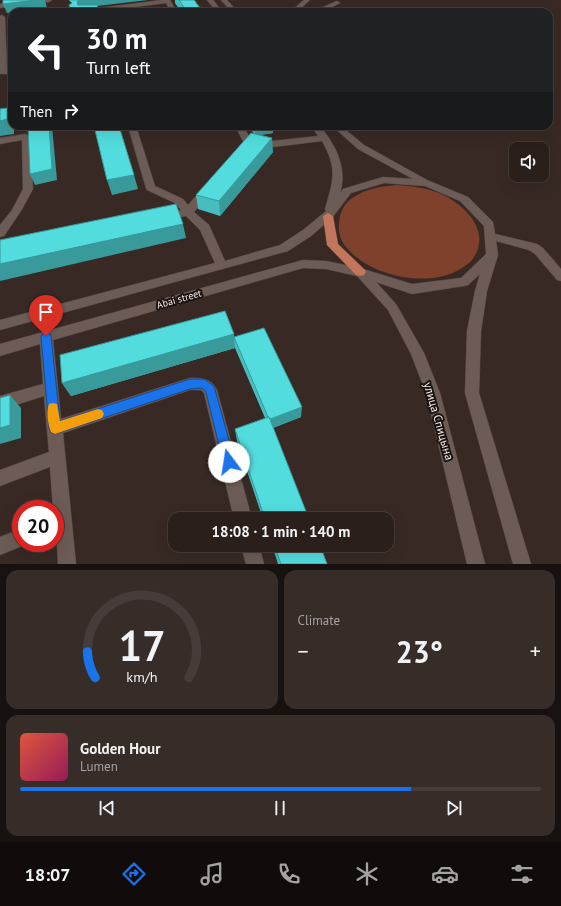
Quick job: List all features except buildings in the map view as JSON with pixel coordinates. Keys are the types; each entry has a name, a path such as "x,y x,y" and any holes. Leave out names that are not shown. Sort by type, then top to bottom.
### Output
{"main road":[{"path":"328,216 333,245 360,272"}],"street":[{"path":"0,6 49,0"},
{"path":"210,0 217,8"},
{"path":"224,0 231,8"},
{"path":"298,8 307,0"},
{"path":"114,8 168,1 172,8"},
{"path":"326,8 337,3"},
{"path":"3,17 3,73 8,72"},
{"path":"0,232 16,211 28,189 27,130"},
{"path":"133,130 152,188 179,201 205,228 222,266"},
{"path":"241,130 249,143"},
{"path":"319,130 334,155 338,180 328,216"},
{"path":"341,130 361,147 427,183 464,199 489,225 492,255 482,292 474,331 472,393 522,564"},
{"path":"0,141 26,137"},
{"path":"249,143 265,145 325,138"},
{"path":"234,160 249,143"},
{"path":"328,216 347,191 383,180 427,183"},
{"path":"156,218 188,212 213,183"},
{"name":"Abai street","path":"0,325 284,248 307,233 328,216"},
{"path":"490,236 533,247 539,251 561,277"},
{"path":"360,272 412,289 464,282 492,255"},
{"name":"Abai street","path":"0,350 303,264 326,265 360,272"},
{"name":"улица Спицына","path":"360,272 392,307 417,353 434,393 476,564"},
{"path":"46,336 58,457 59,500"},
{"path":"55,428 190,384 204,384 210,390 241,512"},
{"path":"0,403 51,388"},
{"path":"0,478 58,457"},
{"path":"0,546 12,541"},
{"path":"64,549 67,564"},
{"path":"251,552 254,564"}],"shaded area":[{"path":"397,185 439,193 458,204 466,212 478,229 479,239 478,250 470,262 462,268 449,274 434,278 401,277 370,266 346,247 340,236 339,230 341,214 345,205 351,199 368,190"}],"slow traffic":[{"path":"53,408 55,428 98,414"}],"route":[{"path":"46,336 55,428 190,384 204,384 210,390 229,462"}]}
